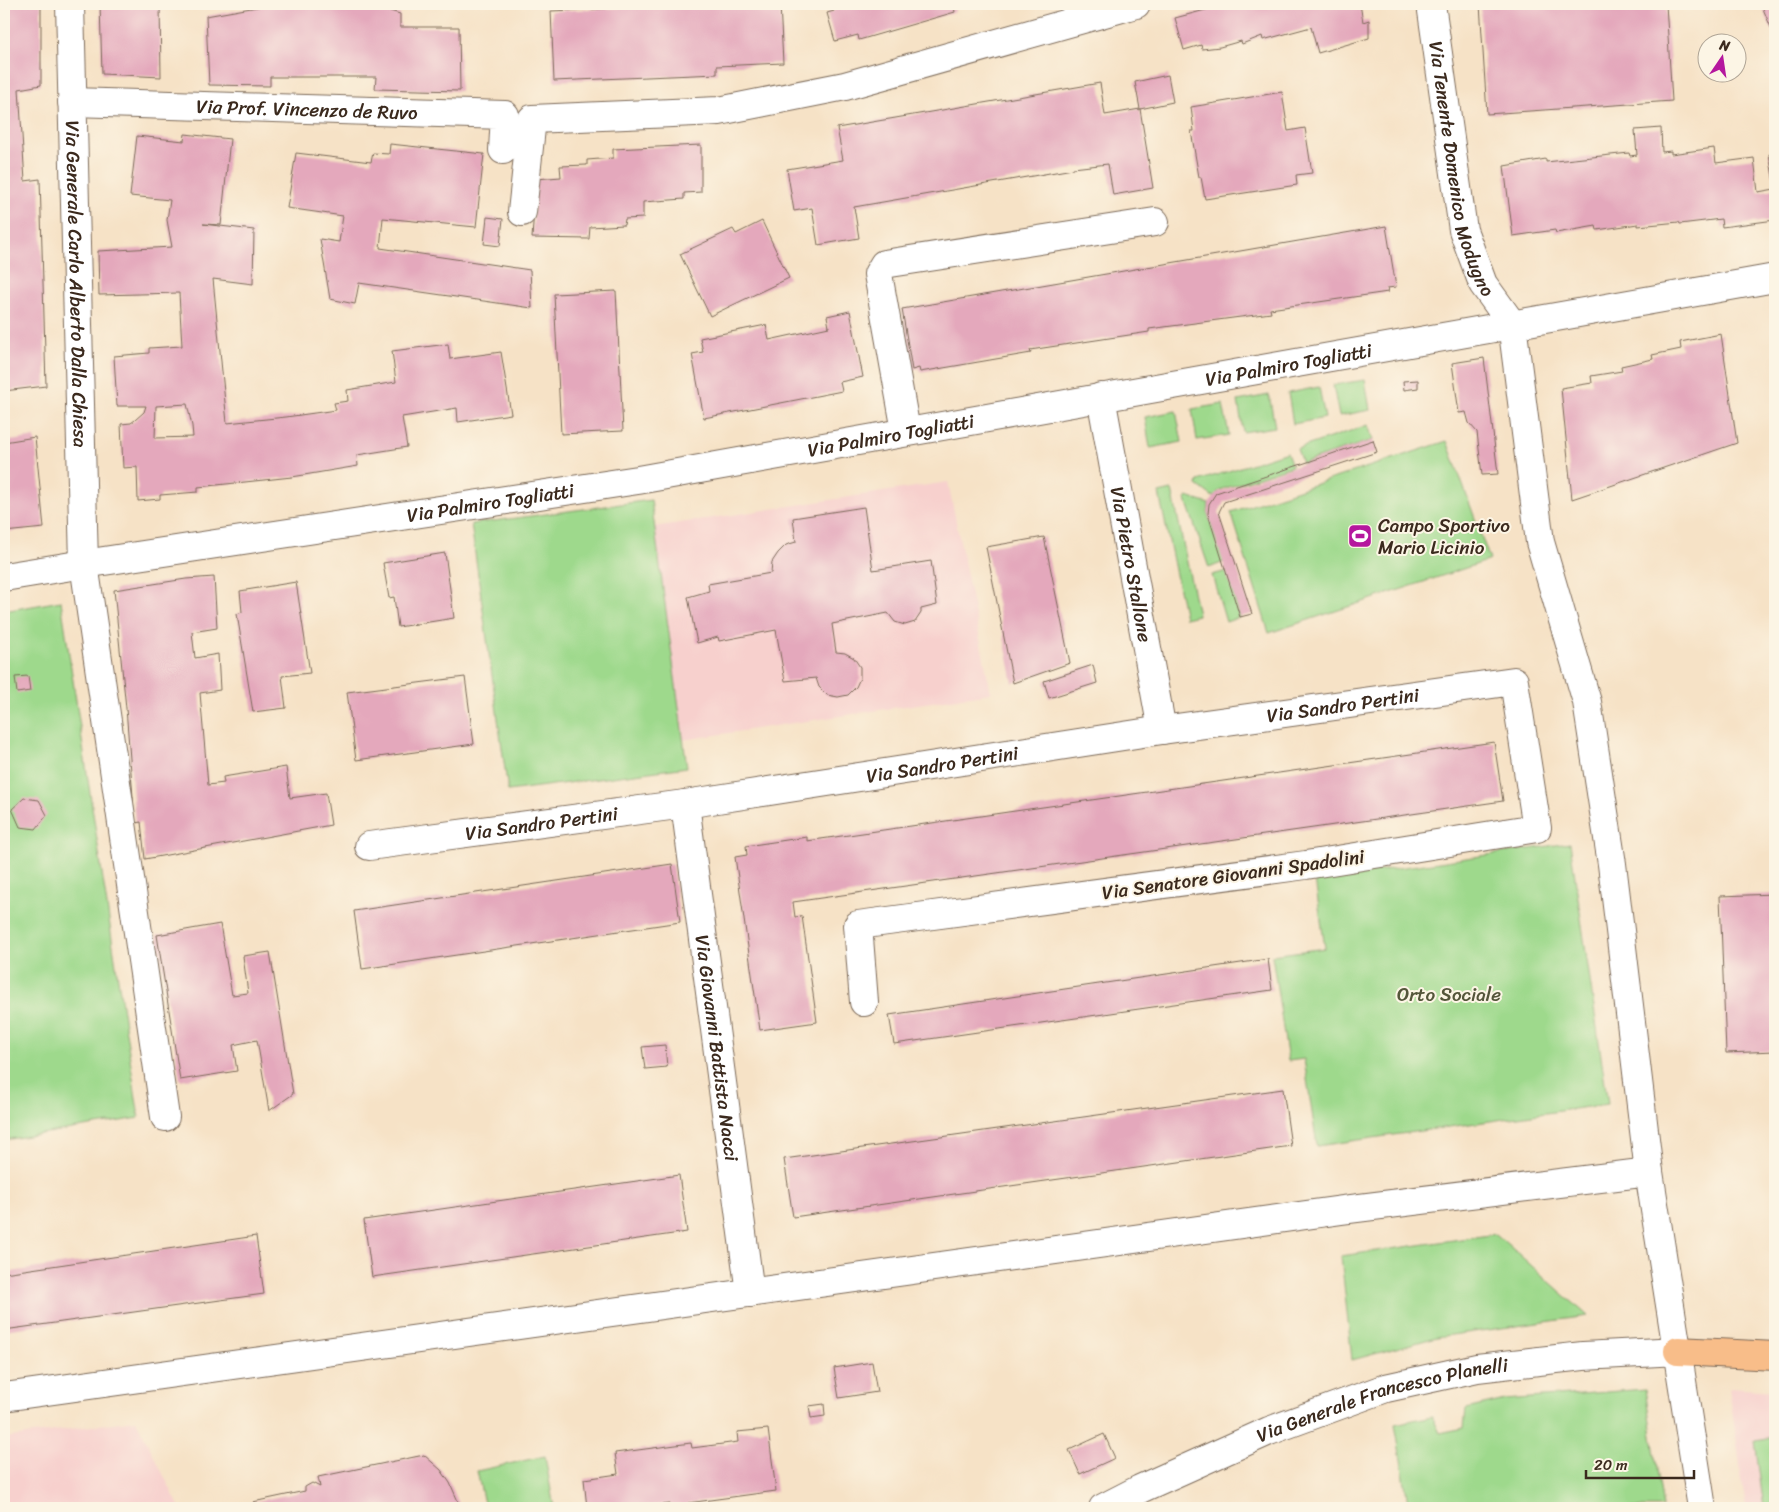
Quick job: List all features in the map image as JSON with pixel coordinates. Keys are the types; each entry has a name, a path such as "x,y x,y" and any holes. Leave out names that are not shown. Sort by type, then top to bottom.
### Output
{"main road":[{"path":"1678,1351 1775,1356"}],"street":[{"name":"Via Generale Carlo Alberto Dalla Chiesa","path":"70,4 84,564 165,1117"},
{"path":"522,212 532,119 718,111 845,86 1136,4"},
{"name":"Via Tenente Domenico Modugno","path":"1431,4 1463,230 1483,284 1512,324"},
{"name":"Via Prof. Vincenzo de Ruvo","path":"72,102 506,115 503,150"},
{"path":"906,431 878,274 884,264 1155,222"},
{"name":"Via Palmiro Togliatti","path":"4,577 638,480 1775,278"},
{"path":"1512,324 1540,542 1587,702 1612,864 1649,1172 1702,1508"},
{"name":"Via Pietro Stallone","path":"1101,397 1162,730"},
{"name":"Via Sandro Pertini","path":"369,846 685,804 1162,730 1514,681"},
{"name":"Via Senatore Giovanni Spadolini","path":"864,1002 858,925 1306,864 1537,828 1514,681"},
{"name":"Via Giovanni Battista Nacci","path":"685,804 750,1293"},
{"path":"4,1397 1342,1210 1649,1172"},
{"name":"Via Generale Francesco Planelli","path":"1103,1508 1269,1431 1386,1388 1477,1368 1583,1356 1678,1351"}],"shaded area":[{"path":"948,482 991,693 683,740 654,527"},
{"path":"1729,1388 1775,1391 1775,1508 1746,1508"},
{"path":"136,1420 180,1508 4,1508 4,1438"}],"green space":[{"path":"1365,380 1370,410 1339,416 1333,385"},
{"path":"1319,387 1325,418 1293,424 1288,393"},
{"path":"1269,395 1275,427 1243,432 1238,401"},
{"path":"1223,404 1229,435 1197,440 1192,409"},
{"path":"1176,411 1182,442 1150,448 1145,417"},
{"path":"1368,425 1373,440 1302,463 1297,449"},
{"name":"Campo Sportivo Mario Licinio","path":"1447,441 1490,560 1269,633 1231,512"},
{"path":"1287,452 1292,466 1220,490 1213,497 1197,485 1198,481"},
{"path":"1172,490 1198,615 1185,618 1159,493"},
{"path":"1187,497 1209,504 1208,514 1224,562 1209,568 1186,500"},
{"path":"651,500 687,767 508,791 471,524"},
{"path":"1227,571 1240,617 1226,622 1212,575"},
{"path":"61,601 139,1118 4,1140 4,611"},
{"name":"Orto Sociale","path":"1570,843 1608,1104 1317,1146 1304,1059 1288,1061 1272,955 1325,948 1315,880"},
{"path":"1496,1234 1588,1316 1437,1337 1352,1360 1341,1256"},
{"path":"1645,1389 1663,1508 1409,1508 1395,1424 1432,1416 1440,1433 1464,1428 1466,1409 1505,1400"},
{"path":"1775,1437 1775,1508 1764,1508 1755,1440"},
{"path":"545,1456 554,1508 485,1508 477,1471"}],"building":[{"path":"4,4 41,4 41,85 19,89 25,181 40,179 46,386 4,391"},
{"path":"100,4 160,4 161,77 102,74"},
{"path":"619,4 780,4 783,63 717,66 717,74 554,81 551,11 619,8"},
{"path":"832,4 964,5 954,7 955,12 859,40 858,35 835,41 827,13 834,11"},
{"path":"1228,4 1360,4 1363,22 1369,20 1369,38 1318,53 1311,27 1263,40 1262,36 1242,44 1241,41 1220,47 1202,49 1201,45 1184,50 1175,18"},
{"path":"1480,4 1666,4 1672,101 1487,114"},
{"path":"1761,4 1775,4 1775,37"},
{"path":"268,5 370,5 400,14 400,27 459,27 460,91 375,89 376,77 270,77 270,86 209,85 206,16"},
{"path":"1168,75 1173,102 1140,109 1135,82"},
{"path":"1100,83 1105,115 1140,109 1153,188 1113,195 1108,164 1073,168 854,207 859,238 818,245 812,208 794,211 787,169 843,160 837,128"},
{"path":"1282,92 1288,131 1305,128 1312,173 1296,175 1297,185 1205,199 1191,131 1194,131 1191,107"},
{"path":"1661,128 1662,152 1671,151 1671,154 1714,148 1716,163 1754,158 1758,192 1775,189 1775,220 1722,227 1721,219 1680,224 1679,222 1638,226 1638,224 1597,230 1596,226 1556,233 1555,230 1513,236 1504,166 1546,159 1546,162 1629,153 1630,156 1637,155 1635,130"},
{"path":"185,134 230,139 221,225 203,224 254,230 253,284 213,279 227,423 336,410 334,403 348,401 347,390 396,382 392,351 448,344 450,359 501,352 511,414 458,422 457,408 402,417 407,447 357,455 358,466 292,477 198,487 198,492 160,495 160,499 138,501 137,467 123,468 121,424 131,423 144,412 146,406 117,406 114,356 149,353 149,348 182,346 179,293 99,295 98,251 172,247 167,220 170,200 130,196 137,136 184,141","holes":["187,404 193,437 155,438 156,406"]},
{"path":"390,144 484,154 476,227 383,218 380,248 530,270 532,308 359,283 355,304 330,299 320,239 339,242 343,216 287,208 296,153 371,162 373,153 389,154"},
{"path":"701,145 701,192 684,193 684,199 643,202 643,218 625,219 624,225 590,227 589,239 532,238 536,179 561,177 560,166 587,165 587,160 613,158 613,149"},
{"path":"1769,154 1775,154 1775,183 1774,183"},
{"path":"487,217 503,219 500,246 484,244"},
{"path":"762,221 789,278 710,316 680,254 733,229 736,234"},
{"path":"1386,226 1396,287 1387,288 1388,292 1270,309 1271,313 1149,329 1149,332 1030,350 1031,353 920,372 919,368 912,370 902,309"},
{"path":"616,291 623,431 561,434 554,294"},
{"path":"850,311 863,377 840,382 842,391 704,418 692,354 703,352 700,338 766,325 769,340 829,327 827,316"},
{"path":"1721,334 1737,443 1572,499 1561,388 1592,383 1591,376 1622,371 1621,366 1653,359 1652,355 1681,349 1680,342"},
{"path":"1484,358 1498,474 1482,475 1477,432 1469,423 1466,412 1459,413 1452,363"},
{"path":"1418,380 1418,388 1404,390 1403,381"},
{"path":"35,437 44,528 4,532 4,442"},
{"path":"1373,440 1377,452 1224,502 1219,512 1252,614 1240,617 1208,514 1209,504 1216,493"},
{"path":"864,507 873,570 931,561 937,605 921,609 921,613 915,622 905,625 895,622 888,613 832,624 836,652 845,653 854,658 860,667 860,678 856,687 848,695 838,697 827,695 819,687 816,678 785,681 776,630 719,641 718,637 697,643 688,597 709,591 708,584 771,573 772,562 778,553 786,545 796,542 793,518"},
{"path":"1044,537 1070,663 1013,683 986,547"},
{"path":"445,553 454,618 398,627 394,597 389,598 383,563"},
{"path":"214,577 217,628 192,632 195,658 218,654 220,690 200,693 208,785 224,783 223,777 286,767 290,798 326,793 331,825 145,859 141,822 135,823 114,590 186,579"},
{"path":"296,582 310,673 282,676 286,708 253,712 237,614 242,612 240,591"},
{"path":"1093,665 1097,683 1049,698 1044,681"},
{"path":"28,676 30,691 17,693 15,677"},
{"path":"465,677 474,744 356,760 347,692"},
{"path":"1494,742 1503,801 793,902 795,917 802,916 817,1022 760,1030 735,857 747,855 746,846 807,837 807,841"},
{"path":"24,798 39,800 47,815 36,829 20,827 12,809"},
{"path":"672,864 680,922 362,969 354,911"},
{"path":"1775,894 1775,1051 1726,1053 1720,896"},
{"path":"220,924 232,995 248,993 243,956 270,952 293,1094 269,1111 257,1040 233,1045 237,1071 180,1080 157,935"},
{"path":"1268,959 1272,990 894,1044 889,1015"},
{"path":"665,1045 667,1067 645,1069 642,1047"},
{"path":"1283,1089 1291,1146 793,1217 784,1159"},
{"path":"679,1175 687,1232 372,1277 364,1220"},
{"path":"256,1236 264,1294 4,1330 4,1273"},
{"path":"872,1362 877,1392 839,1398 834,1368"},
{"path":"824,1404 825,1416 811,1418 809,1406"},
{"path":"768,1429 776,1491 688,1503 688,1508 670,1508 670,1504 633,1508 587,1508 584,1479 618,1474 615,1453 691,1443 692,1448 738,1442 737,1432"},
{"path":"1104,1434 1115,1458 1080,1474 1069,1450"},
{"path":"424,1455 441,1470 450,1483 461,1508 255,1508 253,1502 305,1491 305,1487 312,1483 320,1487 318,1477"}],"place":[{"name":"Campo Sportivo Mario Licinio","path":"1360,536"}]}
